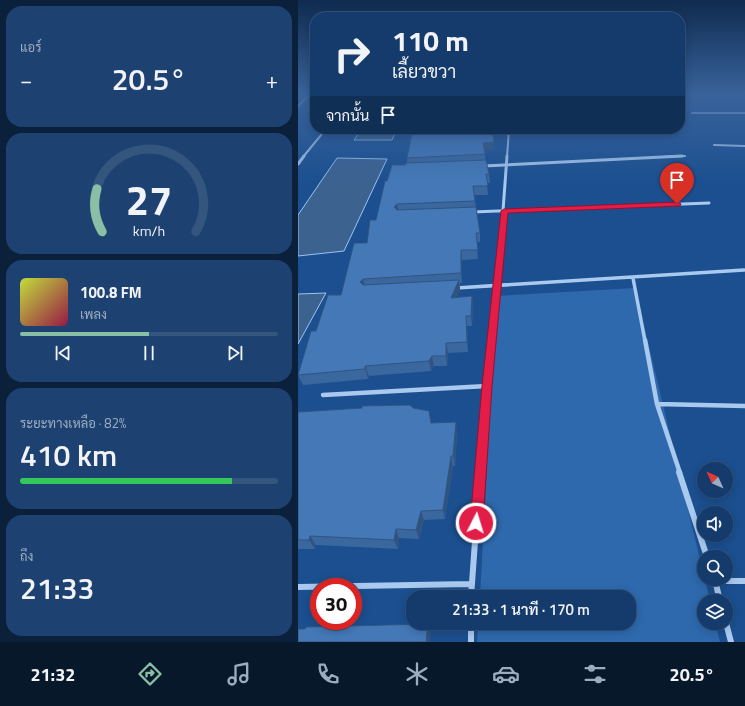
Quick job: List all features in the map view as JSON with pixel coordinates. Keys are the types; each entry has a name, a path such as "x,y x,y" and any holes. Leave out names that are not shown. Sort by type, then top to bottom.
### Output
{"street":[{"path":"298,164 322,134"},
{"path":"471,590 509,134"},
{"path":"714,145 745,146"},
{"path":"476,166 685,156"},
{"path":"467,213 709,203"},
{"path":"451,288 744,270"},
{"path":"633,278 657,404 705,550"},
{"path":"323,395 487,386"},
{"path":"657,404 745,406"},
{"path":"733,581 745,581"},
{"path":"298,587 471,584"},
{"path":"471,630 471,642"},
{"path":"728,630 731,642"}],"shaded area":[{"path":"358,134 395,134 392,140 354,140"},
{"path":"337,158 387,159 344,251 298,256 298,215"},
{"path":"635,288 698,550 697,586 706,586 708,594 697,594 697,630 717,630 720,642 477,642 478,630 636,630 636,590 480,590 496,296"},
{"path":"326,293 298,344 298,294"}],"building":[{"path":"412,134 493,134 494,142 483,143 485,154 407,158"},
{"path":"486,160 489,174 486,174 488,186 473,186 475,201 397,204 394,207 397,210 476,207 480,233 476,233 478,250 461,250 461,273 363,279 360,282 363,285 459,280 451,298 472,296 471,316 466,316 467,342 446,343 446,356 432,356 429,361 365,366 365,369 298,375 311,331 316,331 328,295 341,295 354,243 367,243 370,220 376,220 385,181 387,181 392,165 405,165 406,163"},
{"path":"410,405 413,408 429,411 431,423 456,422 453,456 451,456 443,510 421,511 416,530 396,529 394,540 310,536 309,540 298,540 298,412 362,408 362,406"},
{"path":"406,625 406,630 427,630 426,642 298,642 298,629 305,629 306,627 310,627 310,630 362,630 362,626"}],"route":[{"path":"476,523 487,386 504,211 677,204"}]}
